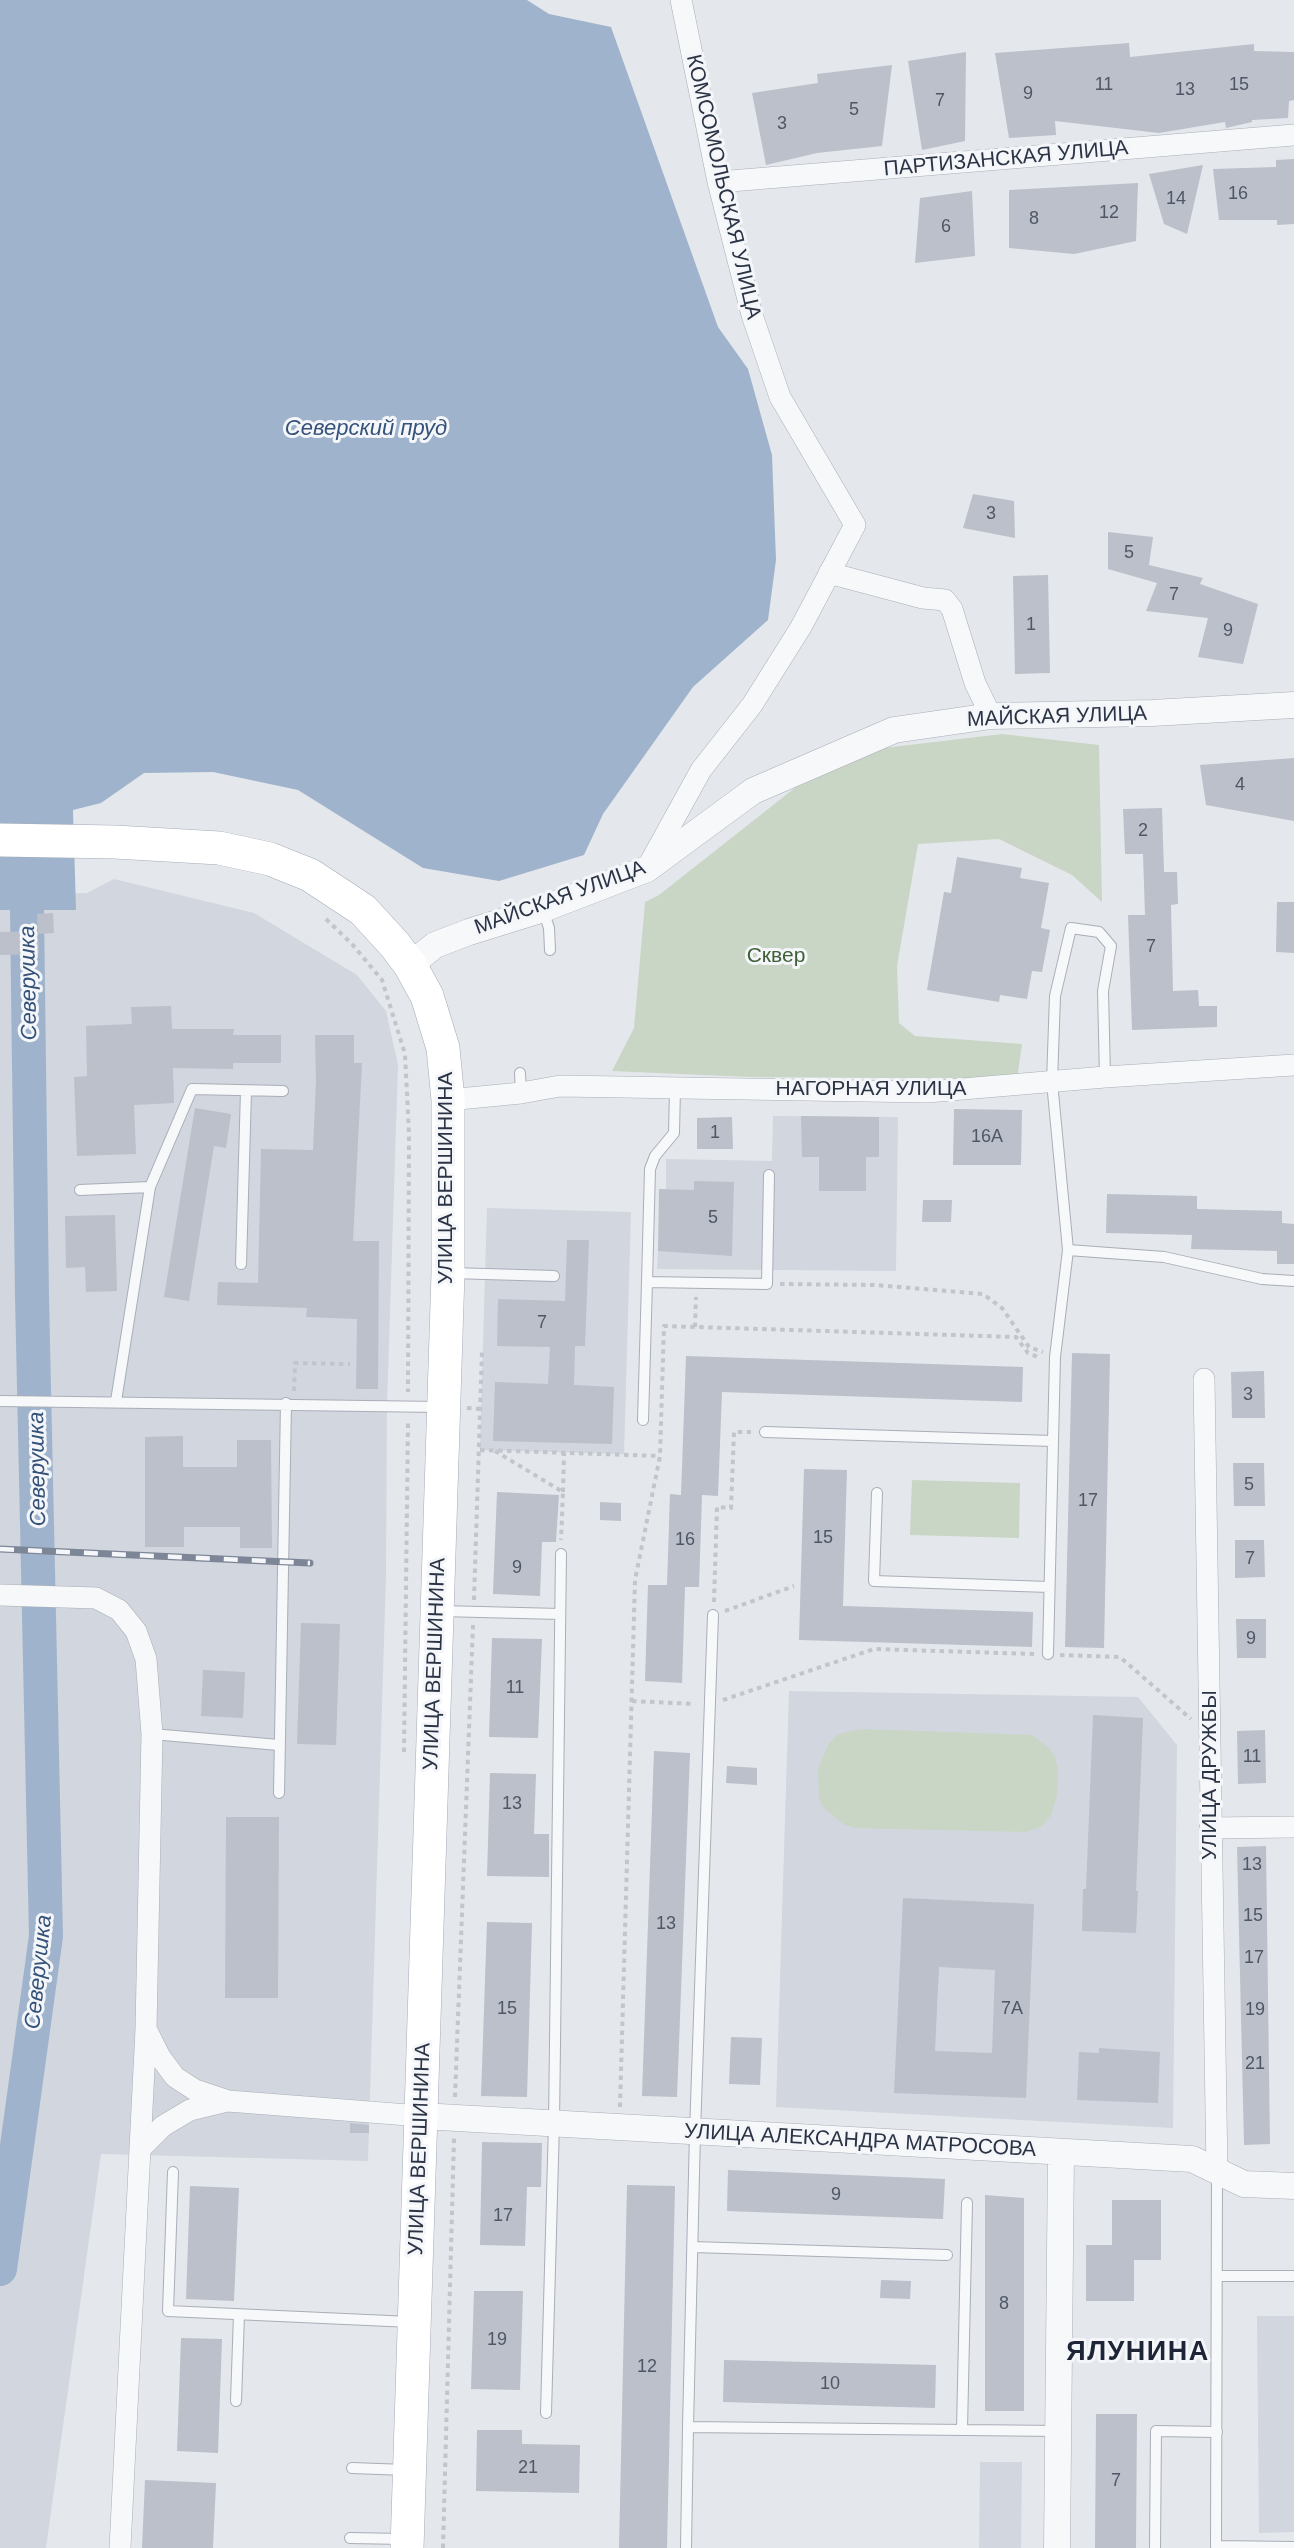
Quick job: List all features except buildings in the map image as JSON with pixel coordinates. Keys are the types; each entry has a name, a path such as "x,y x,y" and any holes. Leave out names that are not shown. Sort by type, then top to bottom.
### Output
{"main road":[{"name":"УЛИЦА ВЕРШИНИНА","path":"0,840 115,842 219,848 270,859 310,875 363,910 410,965 426,996 440,1034 445,1060 448,1100 448,1273 408,2544"}],"street":[{"name":"КОМСОМОЛЬСКАЯ УЛИЦА","path":"647,869 700,770 752,705 801,627 855,525 780,397 752,315 718,182 681,0"},
{"name":"ПАРТИЗАНСКАЯ УЛИЦА","path":"718,182 1294,135"},
{"path":"829,573 922,598 945,600 952,609 975,683 991,716"},
{"name":"МАЙСКАЯ УЛИЦА","path":"410,965 435,945 543,909 647,869 753,791 894,730 991,716 1152,713 1294,705"},
{"name":"НАГОРНАЯ УЛИЦА","path":"448,1100 520,1083 560,1086 927,1092 1105,1077 1294,1065"},
{"name":"УЛИЦА ДРУЖБЫ","path":"1204,1379 1217,2171"},
{"path":"0,1595 96,1598 119,1610 136,1631 146,1659 152,1734 146,2030 120,2548"},
{"path":"1210,1828 1294,1827"},
{"path":"146,2030 160,2057 175,2077 195,2090 228,2101 421,2116"},
{"path":"140,2149 163,2126 190,2110 228,2101"},
{"name":"УЛИЦА АЛЕКСАНДРА МАТРОСОВА","path":"421,2116 1192,2159 1244,2184 1294,2187"},
{"path":"1057,2548 1061,2153"}],"lane":[{"path":"543,909 549,928 550,950"},
{"path":"1048,1654 1055,1360 1068,1250 1052,1082 1055,996 1071,928 1099,932 1111,946 1103,991 1105,1077"},
{"path":"643,1420 650,1169 655,1156 674,1133 675,1088"},
{"path":"116,1401 150,1187 192,1089 283,1092"},
{"path":"242,1264 246,1091"},
{"path":"647,1282 767,1284 769,1174"},
{"path":"80,1190 150,1187"},
{"path":"1068,1250 1164,1257 1262,1279 1294,1281"},
{"path":"448,1273 554,1276"},
{"path":"2,1400 286,1403 443,1408"},
{"path":"279,1794 286,1403"},
{"path":"765,1432 1053,1441"},
{"path":"877,1493 874,1581 1049,1587"},
{"path":"546,2413 554,2123 561,1554"},
{"path":"437,1611 560,1614"},
{"path":"686,2548 696,2132 713,1615"},
{"path":"152,1734 279,1744"},
{"path":"1217,2171 1216,2546 1294,2547"},
{"path":"173,2172 168,2311 414,2322"},
{"path":"962,2429 967,2203"},
{"path":"693,2247 947,2255"},
{"path":"1217,2276 1294,2276"},
{"path":"236,2401 239,2315"},
{"path":"688,2427 1058,2431"},
{"path":"1155,2548 1156,2431 1216,2432"},
{"path":"352,2468 410,2470"},
{"path":"350,2538 408,2544"}],"path":[{"path":"767,1284 875,1285 983,1294 1002,1308 1029,1347 1055,1360"},
{"path":"695,1327 696,1309"},
{"path":"619,2127 635,1580 660,1456 664,1326 1016,1337 1028,1353 1055,1360"},
{"path":"443,2548 454,2118 482,1350"},
{"path":"765,1432 734,1432 731,1508 717,1507 713,1615 794,1586"},
{"path":"480,1450 660,1456"},
{"path":"494,1451 563,1492"},
{"path":"561,1554 564,1453"},
{"path":"632,1701 710,1704 874,1649 1120,1657 1210,1735"}],"shaded area":[{"path":"114,879 254,913 357,975 386,1011 398,1065 387,1405 386,1575 368,2161 101,2154 46,2548 0,2548 0,895 87,893"},
{"path":"773,1116 898,1117 896,1271 657,1269 658,1251 672,1251 674,1190 666,1189 666,1159 772,1161"},
{"path":"487,1208 631,1212 624,1454 480,1450"},
{"path":"789,1691 1138,1697 1177,1745 1173,2128 776,2107"},
{"path":"1257,2316 1294,2316 1294,2532 1259,2533"},
{"path":"980,2462 1022,2462 1021,2548 979,2548"}],"green space":[{"name":"Сквер","path":"1002,734 1099,745 1102,902 1072,875 999,839 918,844 897,966 899,1023 915,1036 1022,1044 1017,1079 749,1077 612,1071 634,1028 645,902 659,895 796,787 884,748"},
{"path":"912,1480 1020,1483 1019,1538 910,1535"},
{"path":"861,1729 1032,1735 1049,1748 1055,1757 1058,1770 1057,1796 1051,1815 1042,1826 1027,1832 855,1828 843,1824 824,1808 819,1798 818,1769 829,1743 839,1734"}],"water":[{"name":"Северский пруд","path":"0,0 527,0 549,14 611,27 718,327 748,369 772,455 776,560 768,620 693,687 603,814 584,855 499,881 423,868 298,790 213,772 144,773 101,803 73,810 76,910 0,910"}],"waterway":[{"name":"Северушка","path":"0,2269 46,1936 32,1296 27,910 22,863"}],"railway":[{"path":"0,1549 310,1563"}],"district":[{"name":"ЯЛУНИНА","path":"1138,2353"}]}
